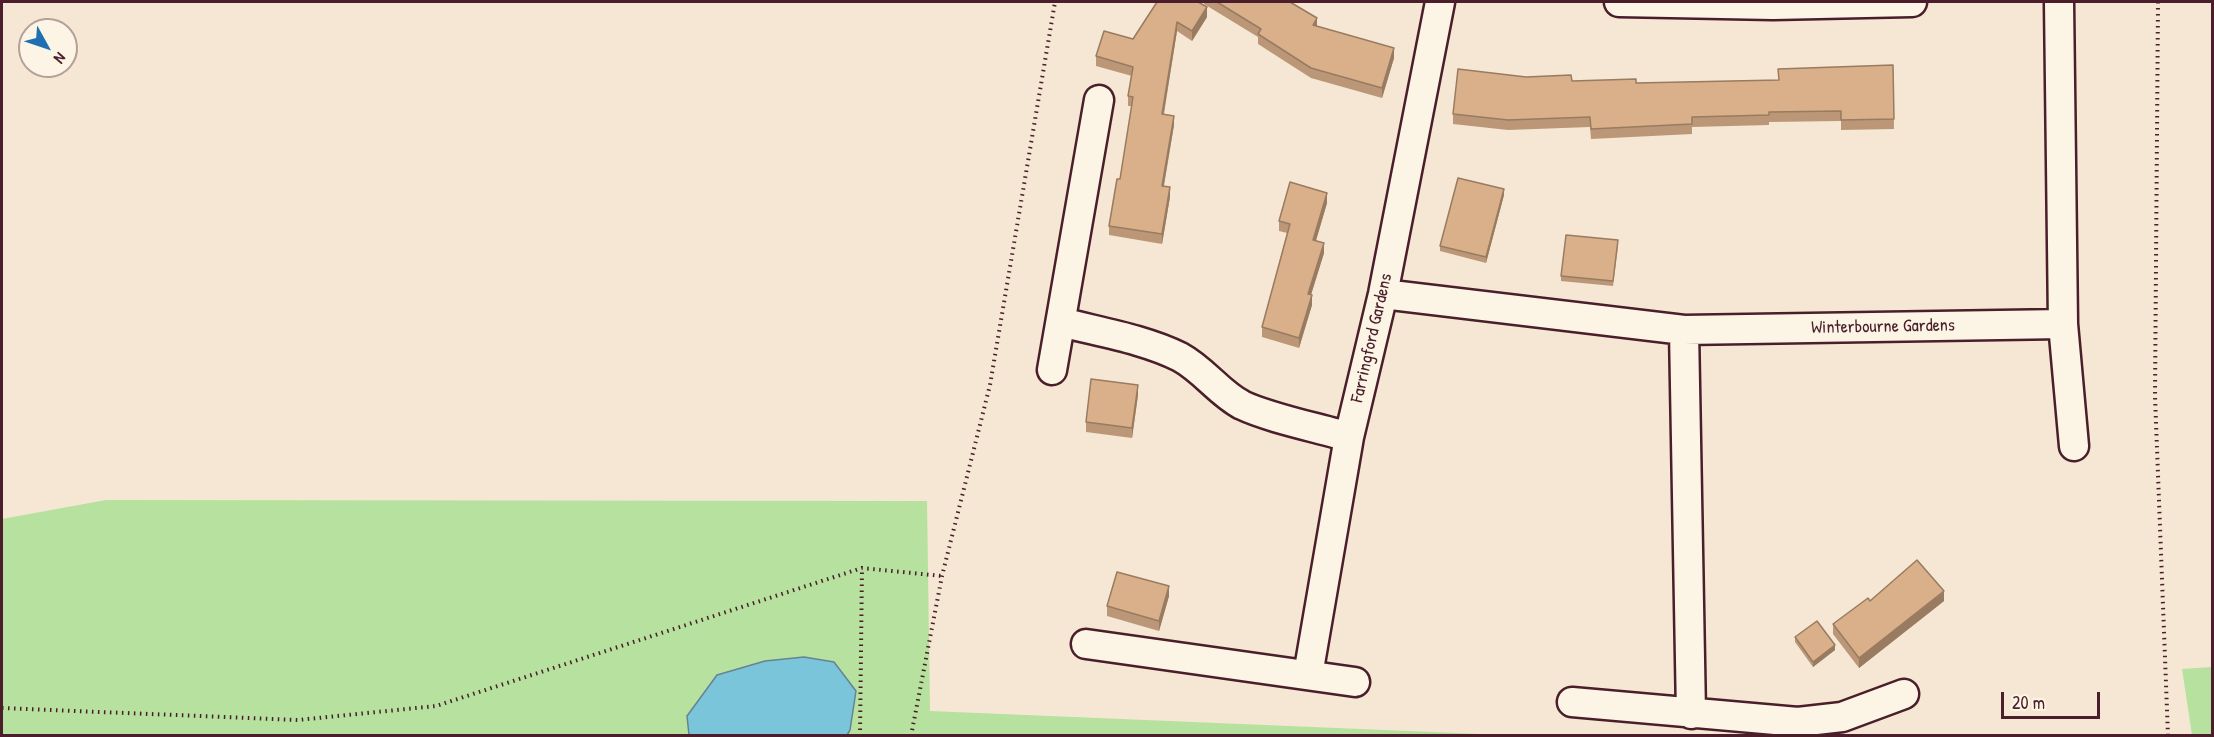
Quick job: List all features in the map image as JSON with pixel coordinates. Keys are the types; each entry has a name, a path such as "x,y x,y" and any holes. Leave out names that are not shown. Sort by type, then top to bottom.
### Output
{"street":[{"name":"Farringford Gardens","path":"1308,675 1349,437 1383,294 1440,2"},
{"path":"1619,2 1912,2"},
{"path":"2059,2 2063,324 2074,446"},
{"path":"1052,370 1098,100"},
{"name":"Winterbourne Gardens","path":"1383,294 1684,330 2063,324"},
{"path":"1060,322 1146,345 1180,357 1223,393 1245,406 1349,437"},
{"path":"1684,330 1691,714"},
{"path":"1086,645 1355,682"},
{"path":"1572,702 1798,722 1842,717 1904,694"}],"path":[{"path":"911,735 942,576 990,385 1055,2"},
{"path":"2158,2 2155,396 2168,735"},
{"path":"2,708 298,720 436,706 862,568 942,576"},
{"path":"860,735 862,568"}],"green space":[{"path":"106,500 927,501 930,711 1504,735 847,735 850,730 687,716 689,735 2,736 2,519"},
{"path":"2212,667 2212,735 2192,735 2182,669"}],"water":[{"path":"804,657 834,662 856,691 850,730 847,735 689,735 687,716 717,675 765,661"}],"building":[{"path":"1157,2 1198,2 1207,7 1192,31 1177,22 1162,114 1174,116 1162,186 1170,187 1162,234 1109,226 1117,179 1120,179 1133,97 1128,96 1133,67 1096,56 1104,31 1133,39"},
{"path":"1217,2 1290,2 1317,18 1313,25 1394,48 1382,88 1311,68 1258,34 1261,29"},
{"path":"1893,65 1894,119 1841,120 1841,111 1769,112 1769,115 1692,117 1692,124 1591,129 1590,117 1508,120 1453,114 1458,69 1526,77 1571,75 1572,81 1636,79 1636,83 1779,80 1778,69"},
{"path":"1458,178 1504,189 1486,257 1440,246"},
{"path":"1290,182 1327,193 1313,240 1324,243 1308,294 1312,295 1299,338 1262,327 1290,224 1279,221"},
{"path":"1566,235 1618,240 1613,281 1561,276"},
{"path":"1091,379 1138,385 1132,428 1086,422"},
{"path":"1917,560 1944,591 1859,658 1833,624 1868,598 1870,601"},
{"path":"1117,572 1169,586 1159,621 1107,606"},
{"path":"1817,621 1835,645 1813,662 1795,637"}]}
